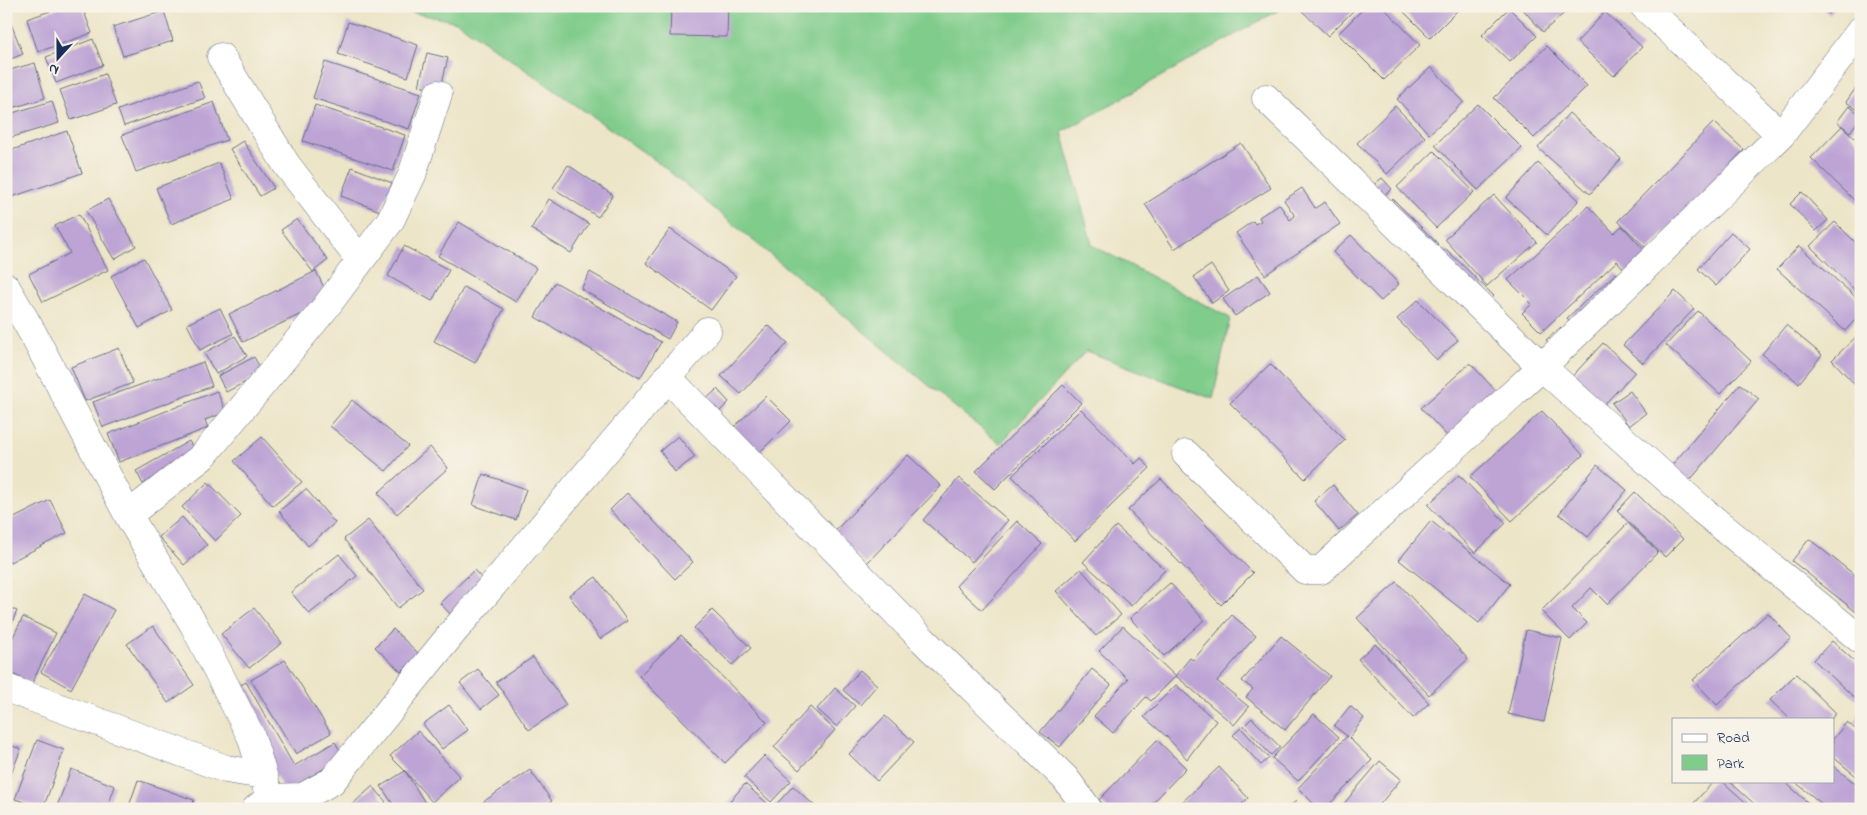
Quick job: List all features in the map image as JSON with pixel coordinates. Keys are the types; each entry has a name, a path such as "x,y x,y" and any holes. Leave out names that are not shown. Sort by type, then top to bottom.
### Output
{"street":[{"path":"1644,6 1781,135"},
{"path":"1186,454 1305,570 1321,570 1542,367 1781,135 1861,30"},
{"path":"221,57 286,164 360,260"},
{"path":"128,515 202,457 326,308 390,221 412,175 438,94"},
{"path":"1266,98 1542,367 1702,510 1861,640"},
{"path":"6,287 32,332 128,515 194,625 251,736 263,794"},
{"path":"6,688 226,768 263,794 303,797 332,781 454,631 707,331"},
{"path":"667,377 923,640 1065,778 1088,809"}],"green space":[{"path":"381,6 1286,6 1062,132 1092,245 1230,318 1213,399 1086,351 1000,444 659,163 457,22"}],"building":[{"path":"65,6 82,6 92,33 38,52 27,19"},
{"path":"671,6 728,6 727,37 670,36"},
{"path":"1303,6 1358,6 1328,36 1300,9"},
{"path":"1366,6 1382,6 1420,45 1384,80 1338,34"},
{"path":"1398,6 1462,6 1430,38"},
{"path":"1520,6 1572,6 1543,32"},
{"path":"1819,6 1836,6 1829,14"},
{"path":"1509,8 1537,36 1510,62 1482,35"},
{"path":"6,11 23,54 6,61"},
{"path":"164,11 173,41 123,56 113,27"},
{"path":"1605,12 1642,47 1614,76 1577,42"},
{"path":"348,22 418,45 408,77 338,54"},
{"path":"93,39 103,65 56,83 46,57"},
{"path":"1547,46 1587,86 1534,138 1494,98"},
{"path":"427,53 448,58 440,91 419,86"},
{"path":"325,62 421,93 409,129 313,98"},
{"path":"35,63 45,98 6,110 6,71"},
{"path":"1431,67 1464,102 1429,134 1397,99"},
{"path":"105,74 116,105 71,120 60,90"},
{"path":"198,81 205,98 124,126 118,110"},
{"path":"1861,81 1861,112 1846,102"},
{"path":"52,101 59,123 6,139 6,115"},
{"path":"214,102 227,140 136,172 122,135"},
{"path":"1478,104 1522,148 1478,190 1435,145"},
{"path":"315,105 405,135 393,171 303,141"},
{"path":"1395,106 1425,137 1387,174 1357,143"},
{"path":"1849,106 1861,115 1850,132 1837,122"},
{"path":"1569,113 1621,159 1590,194 1538,148"},
{"path":"1714,122 1744,150 1648,250 1618,221"},
{"path":"1842,126 1861,144 1861,207 1811,158"},
{"path":"67,131 82,173 6,199 6,152"},
{"path":"243,141 274,188 260,196 230,149"},
{"path":"1241,143 1271,188 1174,249 1145,204"},
{"path":"1434,151 1474,192 1436,228 1397,187"},
{"path":"219,163 234,199 171,224 156,188"},
{"path":"1538,163 1579,200 1547,235 1506,198"},
{"path":"568,165 613,195 598,217 553,188"},
{"path":"352,167 392,183 380,211 341,196"},
{"path":"1382,178 1392,189 1376,202 1367,190"},
{"path":"1302,188 1315,208 1325,202 1340,224 1265,275 1236,233 1253,221 1255,224 1261,221 1259,217 1279,204 1290,220 1295,216 1284,200"},
{"path":"1802,192 1828,220 1816,231 1790,204"},
{"path":"1494,195 1537,242 1487,286 1445,239"},
{"path":"108,199 136,246 114,259 86,211"},
{"path":"549,199 589,224 571,253 531,229"},
{"path":"1393,199 1438,244 1430,252 1385,207"},
{"path":"1588,206 1614,233 1622,226 1651,257 1630,276 1617,261 1541,332 1522,313 1532,304 1508,280"},
{"path":"79,214 108,270 43,302 29,274 70,253 55,226"},
{"path":"297,219 328,260 313,272 281,230"},
{"path":"459,222 536,268 516,302 438,256"},
{"path":"1835,222 1861,248 1861,296 1810,246"},
{"path":"670,229 736,276 711,310 646,263"},
{"path":"1731,232 1750,249 1716,286 1698,269"},
{"path":"1351,235 1399,284 1381,301 1333,252"},
{"path":"404,246 449,270 432,301 388,276"},
{"path":"1799,246 1861,302 1861,313 1845,331 1777,269"},
{"path":"1446,249 1494,296 1483,307 1435,260"},
{"path":"144,258 172,310 139,328 111,276"},
{"path":"1211,265 1229,291 1212,303 1194,277"},
{"path":"316,271 330,300 243,342 229,314"},
{"path":"590,272 677,322 668,339 581,289"},
{"path":"1616,273 1625,283 1576,329 1567,318"},
{"path":"1258,275 1270,292 1235,316 1223,299"},
{"path":"555,282 661,342 640,378 535,317"},
{"path":"464,287 504,309 475,363 434,341"},
{"path":"1675,291 1694,309 1643,363 1623,345"},
{"path":"1418,300 1458,340 1437,360 1397,319"},
{"path":"220,308 233,334 200,350 187,324"},
{"path":"1698,311 1751,361 1720,394 1666,345"},
{"path":"768,325 788,343 741,394 721,376"},
{"path":"1786,325 1822,355 1799,383 1762,354"},
{"path":"1561,327 1567,334 1552,346 1546,340"},
{"path":"1861,332 1861,387 1859,389 1832,360"},
{"path":"235,336 247,356 216,374 204,353"},
{"path":"1603,343 1635,372 1597,412 1566,383"},
{"path":"119,348 133,383 85,401 71,367"},
{"path":"254,357 263,373 226,392 218,376"},
{"path":"203,362 212,386 103,427 93,402"},
{"path":"1470,363 1498,393 1449,438 1421,408"},
{"path":"1270,364 1345,440 1305,479 1230,403"},
{"path":"1740,384 1759,399 1686,485 1668,470"},
{"path":"1063,385 1081,403 995,489 976,471"},
{"path":"717,389 729,402 713,418 700,405"},
{"path":"217,391 226,412 205,420 208,428 119,462 108,434"},
{"path":"1630,391 1646,413 1629,426 1612,403"},
{"path":"766,396 791,421 752,460 727,434"},
{"path":"352,400 408,446 386,471 330,426"},
{"path":"1081,409 1135,464 1141,458 1150,468 1075,541 1012,476"},
{"path":"1542,411 1583,455 1512,521 1470,477"},
{"path":"678,436 695,457 675,472 660,451"},
{"path":"262,437 302,482 273,506 234,461"},
{"path":"189,441 197,454 143,484 136,471"},
{"path":"430,447 448,468 397,514 378,493"},
{"path":"908,455 941,486 866,564 834,532"},
{"path":"1597,465 1627,490 1588,537 1559,514"},
{"path":"483,474 526,489 516,520 473,505"},
{"path":"1459,475 1506,523 1475,553 1428,505"},
{"path":"959,478 1008,520 972,562 923,520"},
{"path":"1161,479 1253,573 1221,605 1128,510"},
{"path":"208,482 241,516 215,541 182,507"},
{"path":"1333,485 1358,515 1339,531 1314,501"},
{"path":"306,489 335,523 308,546 279,511"},
{"path":"1635,492 1683,539 1665,557 1617,511"},
{"path":"627,493 693,562 675,579 610,510"},
{"path":"50,500 67,533 10,562 6,554 6,522"},
{"path":"182,517 207,545 184,565 159,537"},
{"path":"368,520 423,589 398,608 344,539"},
{"path":"1017,521 1042,544 982,610 956,586"},
{"path":"1431,521 1510,584 1479,623 1399,560"},
{"path":"1628,523 1658,552 1607,604 1591,588 1572,608 1587,623 1570,640 1541,611"},
{"path":"1116,526 1165,570 1131,606 1083,562"},
{"path":"1809,539 1861,580 1860,615 1792,561"},
{"path":"339,554 357,576 309,614 291,592"},
{"path":"1081,569 1121,615 1096,636 1056,591"},
{"path":"474,570 485,582 451,615 440,603"},
{"path":"596,577 627,621 600,639 569,595"},
{"path":"1397,582 1468,659 1429,695 1357,618"},
{"path":"1170,583 1204,620 1164,656 1130,618"},
{"path":"85,594 114,610 71,689 41,672"},
{"path":"6,606 17,611 6,637"},
{"path":"254,608 282,643 249,668 221,634"},
{"path":"712,610 751,648 732,665 694,628"},
{"path":"1768,613 1791,638 1717,705 1693,680"},
{"path":"1232,615 1256,636 1217,681 1249,707 1234,725 1176,676 1151,701 1146,697 1113,733 1094,716 1128,679 1099,651 1123,626 1175,676 1190,658 1193,660"},
{"path":"23,617 56,633 32,683 6,671 6,651"},
{"path":"153,626 194,685 168,703 127,644"},
{"path":"393,629 419,654 401,672 375,647"},
{"path":"1526,630 1562,638 1544,722 1508,714"},
{"path":"681,635 767,722 725,763 639,676"},
{"path":"1281,636 1330,676 1285,730 1246,697 1253,689 1242,681"},
{"path":"1832,641 1861,667 1861,698 1858,701 1814,660"},
{"path":"1375,644 1429,703 1413,718 1358,659"},
{"path":"533,657 566,705 529,730 496,682"},
{"path":"285,660 331,733 296,754 251,680"},
{"path":"478,669 499,695 481,709 460,683"},
{"path":"1092,669 1111,685 1060,747 1040,732"},
{"path":"860,670 877,685 860,705 843,690"},
{"path":"1796,674 1836,713 1832,718 1789,718 1770,700"},
{"path":"246,682 294,766 335,742 344,757 285,791 227,693"},
{"path":"1176,685 1216,721 1187,759 1167,737 1144,717"},
{"path":"835,688 855,706 837,727 817,709"},
{"path":"449,705 468,730 442,749 423,724"},
{"path":"1350,706 1364,718 1349,738 1372,760 1325,809 1319,809 1298,788 1347,736 1334,726"},
{"path":"810,707 835,730 799,770 774,747"},
{"path":"1314,714 1339,737 1298,781 1272,758"},
{"path":"1861,715 1861,726 1855,721"},
{"path":"885,716 914,742 877,781 849,754"},
{"path":"1252,718 1280,747 1271,755 1244,726"},
{"path":"1847,722 1861,734 1861,780 1834,758 1834,738"},
{"path":"1241,728 1269,758 1261,765 1233,735"},
{"path":"418,731 460,777 432,802 390,756"},
{"path":"37,740 64,750 43,809 15,799"},
{"path":"1157,740 1186,768 1147,809 1108,809 1099,800"},
{"path":"6,744 21,749 6,787"},
{"path":"764,756 791,781 771,802 744,777"},
{"path":"1380,761 1401,779 1376,809 1343,809 1341,807"},
{"path":"1219,767 1248,798 1237,809 1179,809 1177,807"},
{"path":"1834,767 1861,788 1861,809 1828,809 1795,782 1834,782"},
{"path":"71,769 115,786 107,809 56,809"},
{"path":"530,770 552,801 541,809 487,809 483,802"},
{"path":"405,771 429,809 396,809 381,786"},
{"path":"138,780 194,800 191,809 128,809"},
{"path":"1713,782 1723,782 1753,809 1698,809 1693,804"},
{"path":"1730,782 1785,782 1815,809 1760,809"},
{"path":"745,784 767,803 762,809 723,809"},
{"path":"373,786 386,802 379,809 347,809"},
{"path":"793,786 816,807 814,809 772,809"},
{"path":"1296,801 1303,809 1287,809"},
{"path":"590,803 595,809 582,809"}]}
